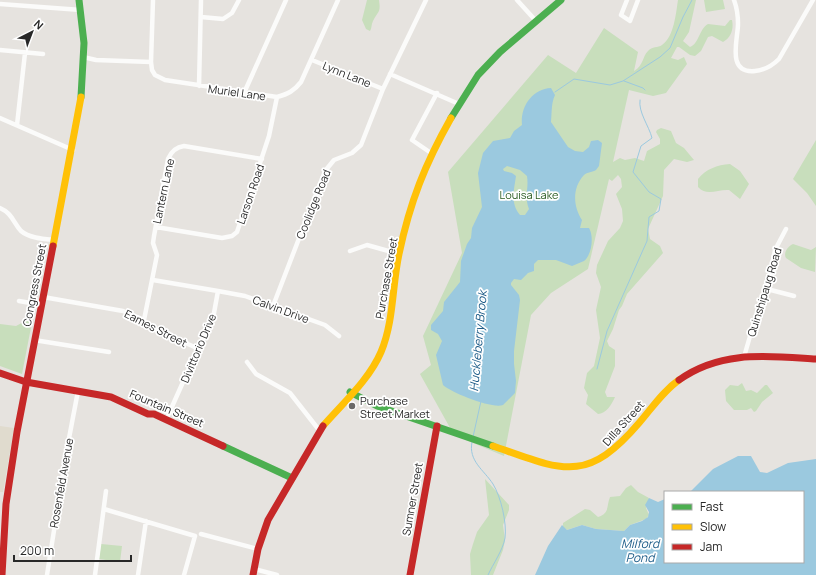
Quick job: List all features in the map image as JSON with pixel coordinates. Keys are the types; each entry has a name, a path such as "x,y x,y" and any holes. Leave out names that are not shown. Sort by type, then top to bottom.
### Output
{"main road":[{"name":"Congress Street","path":"1,573 10,475 34,340 73,150 82,92 83,58 81,10 79,0"},
{"name":"Purchase Street","path":"254,572 258,549 268,520 319,430 350,392 372,369 381,351 388,327 399,254 416,189 432,153 459,104 478,75 489,62 561,0"},
{"name":"Dilla Street","path":"350,392 366,402 555,467 577,468 594,463 609,455 619,446 660,397 682,377 708,363 744,357 816,359"},
{"name":"Fountain Street","path":"0,373 26,382 111,397 166,420 292,478"},
{"name":"Sumner Street","path":"410,575 437,426"}],"street":[{"path":"83,58 96,60 151,62 153,0"},
{"path":"199,86 201,0"},
{"path":"201,17 223,19 232,13 239,0"},
{"path":"244,93 286,0"},
{"name":"Muriel Lane","path":"151,62 152,70 158,77 199,86 244,93 277,97 287,94 295,90 301,82 338,0"},
{"name":"Coolidge Road","path":"273,306 325,171 334,160 352,153 361,145 383,89 426,0"},
{"path":"517,0 536,21"},
{"path":"627,0 621,15 630,21 638,0"},
{"path":"734,0 738,12 735,50 736,58 742,67 752,72 764,70 775,63 813,0"},
{"path":"0,4 81,10"},
{"path":"0,50 43,54"},
{"path":"17,125 25,53"},
{"name":"Lynn Lane","path":"312,60 383,89"},
{"path":"390,74 437,93 459,104"},
{"path":"432,153 412,140 437,93"},
{"name":"Larson Road","path":"156,227 222,238 232,236 237,232 262,159 274,116 277,97"},
{"path":"0,118 73,150"},
{"name":"Lantern Lane","path":"144,320 157,255 153,242 168,159 176,148 181,146 191,147 262,159"},
{"path":"0,208 9,213 20,229 26,234 54,240"},
{"name":"Quinshipaug Road","path":"744,357 759,305 767,289 775,250 786,228"},
{"path":"350,251 367,245 399,254"},
{"path":"153,280 218,291"},
{"path":"767,289 794,296"},
{"name":"Calvin Drive","path":"218,291 240,295 325,325 339,336"},
{"name":"Divittorio Drive","path":"166,420 214,313 218,291"},
{"name":"Eames Street","path":"43,297 122,311 144,320 150,327 198,348"},
{"path":"19,301 42,305"},
{"path":"34,340 109,352"},
{"path":"247,362 256,374 290,393 319,430"},
{"name":"Rosenfeld Avenue","path":"47,575 66,454 78,391"},
{"path":"95,575 106,491"},
{"path":"104,509 195,536 184,575"},
{"path":"138,575 146,521"},
{"path":"201,534 258,549"},
{"path":"254,572 277,575"}],"shaded area":[{"path":"0,426 14,428 3,492 0,492"}],"green space":[{"path":"367,0 379,0 380,4 379,12 373,21 370,31 366,29 362,20"},
{"name":"Louisa Lake","path":"678,0 696,0 689,32 683,41 690,47 695,43 705,26 708,24 725,26 730,20 732,20 732,30 730,36 723,42 712,36 708,37 701,51 695,56 690,55 677,47 671,58 678,60 684,57 687,64 666,93 653,96 629,90 613,162 620,158 625,160 635,158 644,161 647,151 660,144 660,139 656,132 661,128 671,131 676,143 684,148 694,160 687,162 674,159 664,170 663,196 648,229 650,239 660,246 663,253 627,294 607,341 609,346 615,350 615,366 605,392 607,397 615,397 614,400 604,412 598,414 586,404 588,395 584,388 587,373 594,366 600,338 596,310 601,287 596,273 597,265 608,241 620,228 623,221 622,209 616,194 622,187 621,179 618,175 612,181 609,179 588,269 551,293 531,315 504,456 454,435 420,374 431,365 423,336 462,253 448,172 548,55 576,73 604,28 638,52 634,71 640,66 646,53 650,49 662,45 666,41 672,31"},
{"path":"704,0 723,0 725,9 706,12"},
{"path":"816,140 816,206 807,193 793,179"},
{"path":"730,164 740,171 749,184 740,199 729,190 705,192 698,187 698,179 708,170 721,165"},
{"path":"793,244 811,250 816,247 815,272 801,268 786,258 786,250"},
{"path":"33,317 22,374 0,366 0,324 16,326"},
{"path":"742,383 746,391 751,390 757,393 765,385 767,385 773,393 762,402 754,412 751,408 747,410 734,410 726,401 725,390 730,385 738,386"},
{"path":"485,479 509,505 509,510 503,525 505,540 503,550 493,575 471,575 470,554 473,544 477,532 489,515"},
{"path":"631,485 638,492 649,498 646,508 649,515 646,519 630,525 624,531 596,529 582,525 567,530 563,527 563,523 585,509 590,510 598,517 604,514 606,512 610,497 620,496 626,488"},
{"path":"101,544 122,546 120,562 99,559"}],"water":[{"name":"Louisa Lake","path":"551,88 555,95 552,105 551,122 568,147 575,151 583,152 589,147 591,141 598,140 602,143 599,166 596,170 584,175 580,180 575,197 577,209 582,220 580,228 589,228 591,231 592,240 589,254 584,261 572,266 556,260 538,260 534,264 534,271 528,273 521,280 514,279 511,283 519,295 520,300 514,351 516,381 515,393 503,405 490,405 463,396 443,385 436,355 442,341 438,334 431,330 431,325 443,311 444,302 460,282 461,261 467,244 471,238 472,228 482,207 478,173 483,153 493,141 510,138 514,131 522,125 523,112 529,100 533,95 544,89","holes":["507,166 520,170 527,176 527,200 529,209 525,215 520,215 515,206 514,191 516,176 512,173 504,171 503,169"]},
{"name":"Milford Pond","path":"738,456 751,456 760,472 767,473 788,463 816,459 816,575 535,575 548,546 562,525 567,530 582,525 596,529 624,531 630,525 642,521 648,517 649,512 645,505 649,498 658,502 664,499 664,563 804,563 804,491 691,491 713,469"}],"waterway":[{"name":"Huckleberry Brook","path":"555,92 574,79 610,85 623,81 660,57 670,48 692,0"},
{"path":"624,81 645,90"},
{"path":"597,369 607,331 647,241 649,217 659,211 661,199 649,192 633,172 641,146 652,138 642,114 640,100"},
{"name":"Huckleberry Brook","path":"473,437 481,401"},
{"name":"Huckleberry Brook","path":"472,442 472,455 493,484 499,496 505,525 504,543 488,575"}],"traffic: fast":[{"path":"79,0 84,43 81,97"},
{"path":"451,118 478,75 500,52 561,0"},
{"path":"350,392 377,406 493,446"},
{"path":"223,446 292,478"}],"traffic: slow":[{"path":"53,246 81,97"},
{"path":"323,426 363,382 381,352 391,316 399,254 413,200 433,151 451,118"},
{"path":"493,446 556,466 572,467 588,464 604,456 620,443 663,394 679,380"}],"traffic: jam":[{"path":"2,575 6,504 17,432 53,246"},
{"path":"679,380 695,370 728,359 762,356 816,359"},
{"path":"0,373 26,382 111,397 148,414 154,414 223,446"},
{"path":"253,575 258,549 268,520 323,426"},
{"path":"410,575 437,426"}],"place":[{"name":"Purchase Street Market","path":"352,406"}]}
